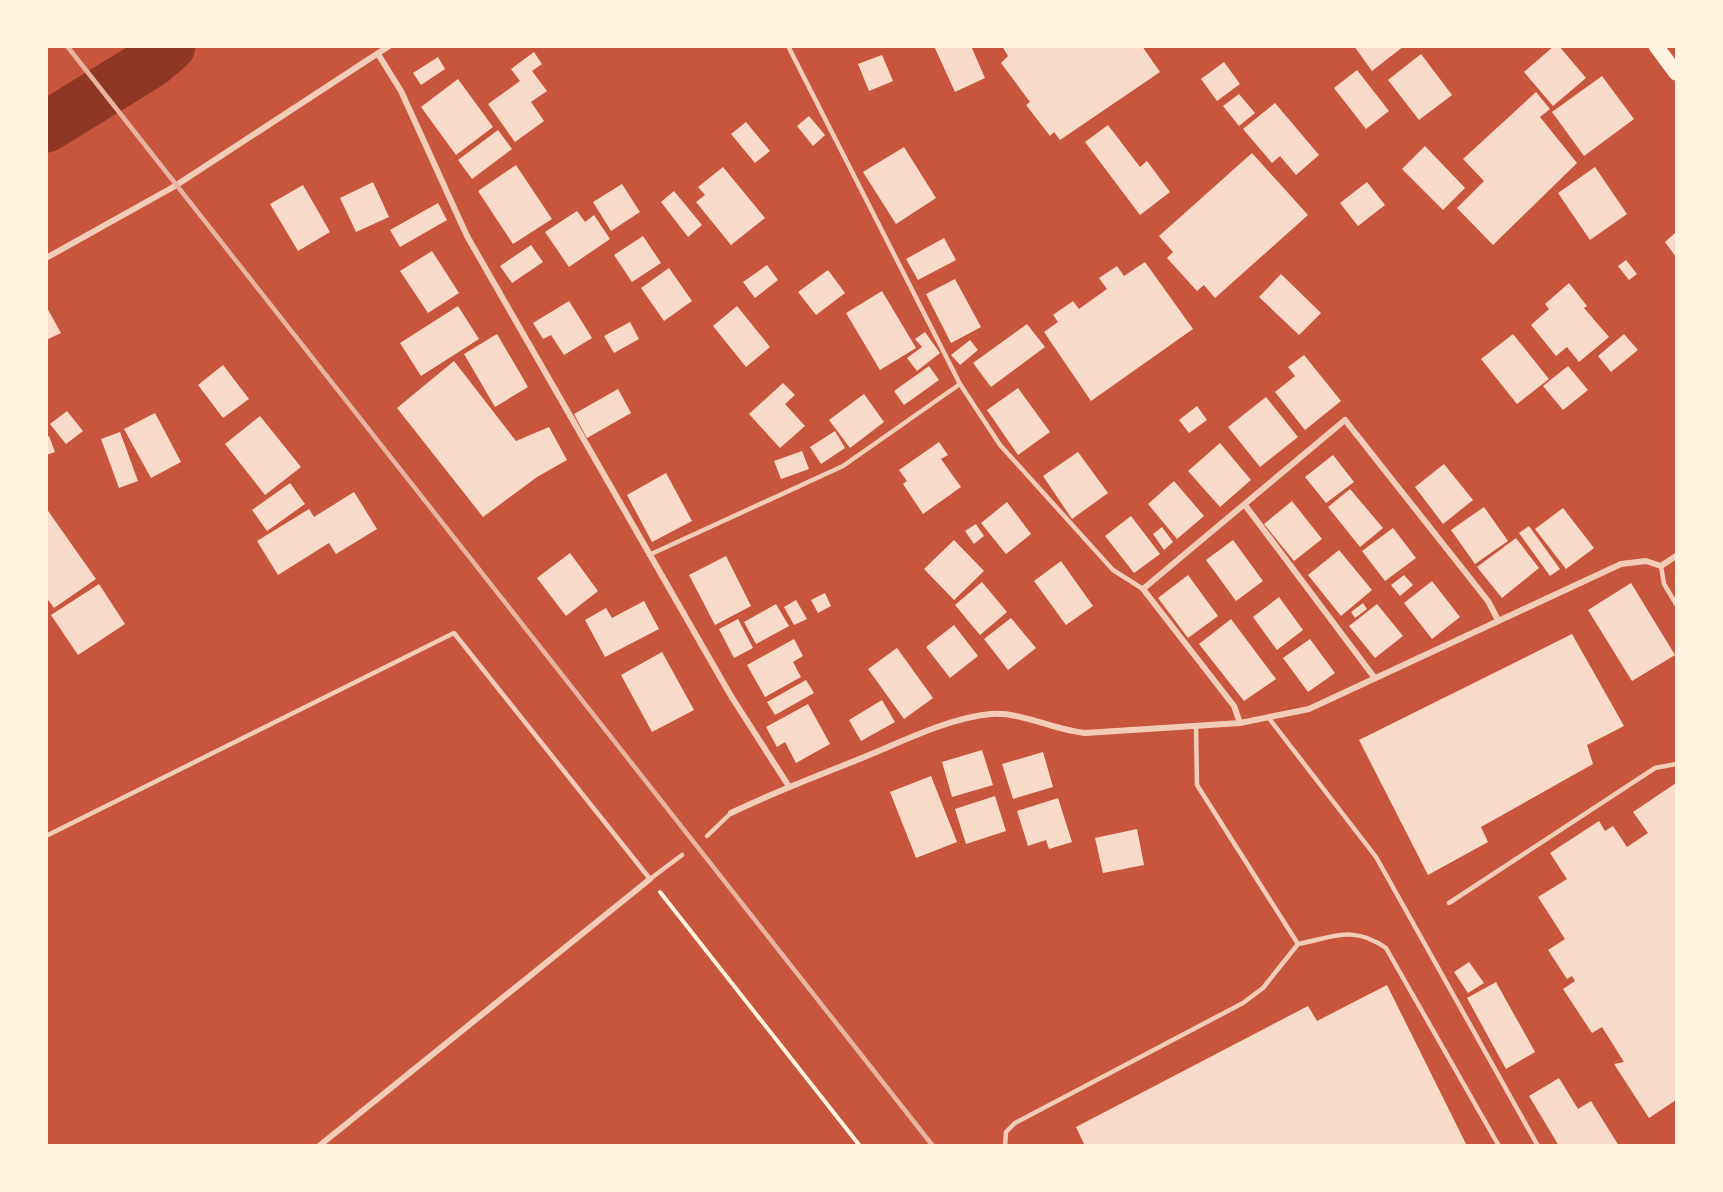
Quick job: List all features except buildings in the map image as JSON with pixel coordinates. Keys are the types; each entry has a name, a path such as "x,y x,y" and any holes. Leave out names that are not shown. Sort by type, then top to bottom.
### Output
{"main road":[{"path":"1656,46 1677,73"}],"street":[{"path":"46,258 175,186 389,46"},
{"path":"378,54 401,91 467,236 731,696 788,786"},
{"path":"1240,723 1234,706 1143,589 1345,420 1488,601 1498,620"},
{"path":"1245,505 1374,677"},
{"path":"731,813 788,786 917,734 992,714 1030,720 1063,731 1085,733 1240,723 1309,709 1621,564 1646,561 1661,566 1677,556"},
{"path":"319,1146 650,879"}],"lane":[{"path":"788,46 960,384 1000,445 1113,570 1143,589"},
{"path":"649,555 843,466 960,384"},
{"path":"1661,566 1664,584 1677,604"},
{"path":"46,836 454,633 650,879 682,855"},
{"path":"1268,717 1376,856 1538,1146"},
{"path":"1196,727 1197,785 1298,945"},
{"path":"1449,903 1655,768 1677,764"},
{"path":"707,836 731,813"},
{"path":"1005,1146 1006,1132 1015,1123 1243,1003 1263,988 1298,945 1355,933 1369,936 1386,948 1499,1146"}],"path":[{"path":"650,879 860,1146"}],"waterway":[{"path":"46,127 150,63 170,46"}],"railway":[{"path":"67,46 933,1146"}]}
